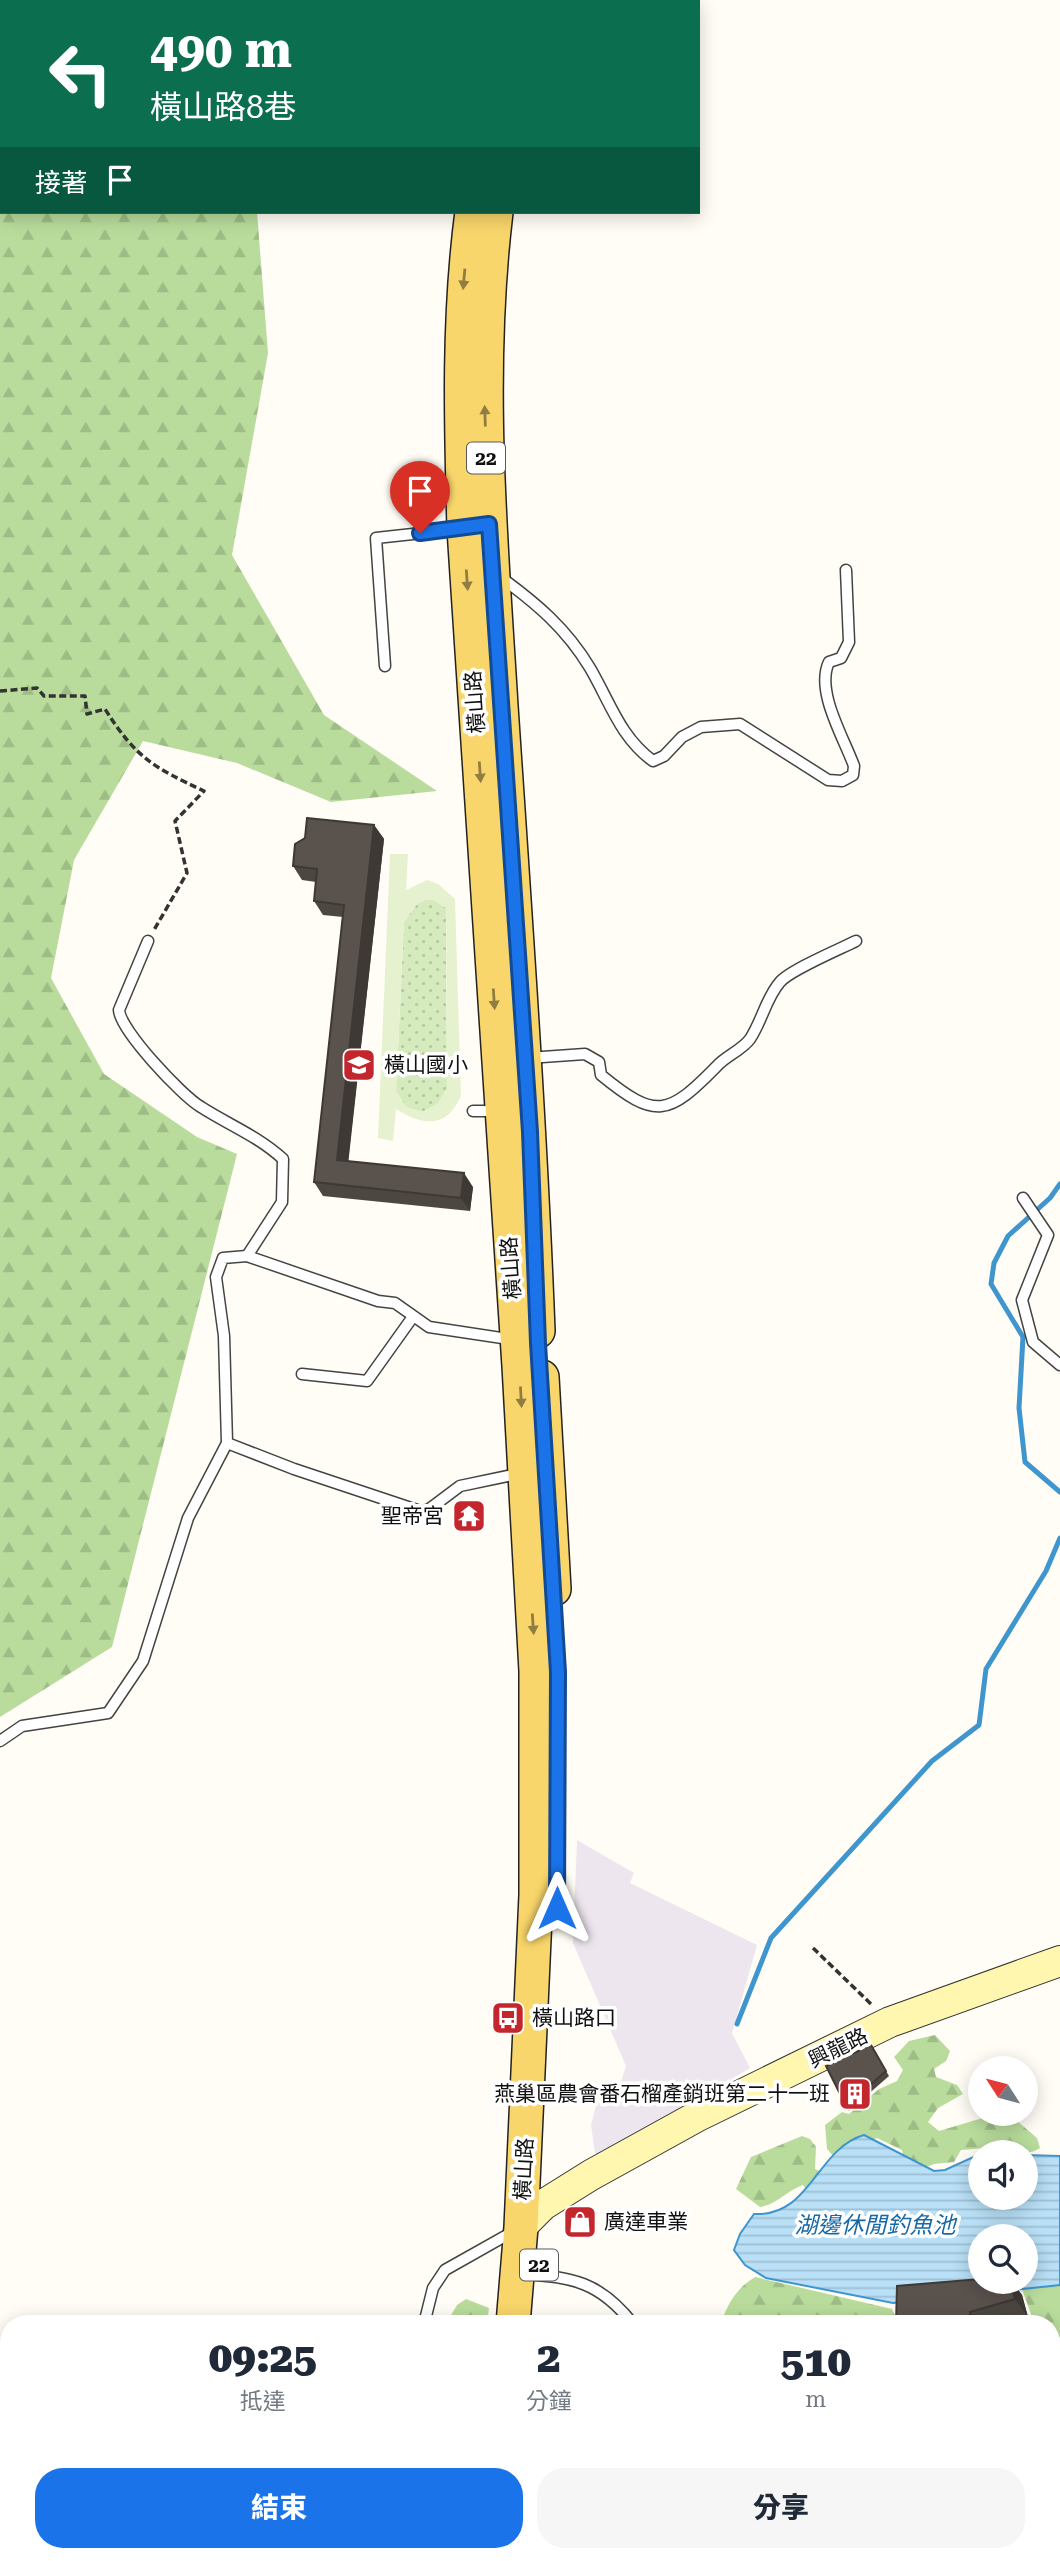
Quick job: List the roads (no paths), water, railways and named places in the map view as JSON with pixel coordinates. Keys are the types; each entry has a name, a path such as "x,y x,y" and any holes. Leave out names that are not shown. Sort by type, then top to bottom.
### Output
{"main road":[{"name":"橫山路","path":"472,214 463,279 460,391 477,526 501,1110 536,1472"},
{"name":"橫山路","path":"496,214 489,270 477,526 492,571 525,1058 501,1110 538,1343 532,2216 527,2274 516,2315"},
{"name":"橫山路","path":"527,2274 534,2315"}],"street":[{"name":"興龍路","path":"532,2216 696,2117 890,2022 1060,1961"}],"lane":[{"path":"385,666 376,538 477,526"},
{"path":"492,571 544,608 589,666 626,738 653,761 664,756 682,737 701,727 740,724 828,780 842,782 853,775 854,766 829,701 824,673 829,662 841,658 849,642 846,570"},
{"path":"148,941 119,1010 125,1028 190,1099 239,1126 283,1159 282,1202 247,1256"},
{"path":"525,1058 585,1054 599,1062 601,1075 621,1092 642,1105 663,1107 699,1085 719,1064 749,1040 782,979 856,941"},
{"path":"1023,1198 1048,1235 1022,1300 1034,1342 1060,1365"},
{"path":"0,1741 22,1726 108,1713 144,1661 188,1518 227,1443 224,1336 216,1277 223,1258 247,1256 378,1301 395,1303 412,1318 429,1327 522,1341"},
{"path":"302,1374 367,1381 412,1318"},
{"path":"227,1443 294,1469 420,1511 428,1510 460,1486 536,1472"},
{"path":"427,2315 433,2288 445,2270 532,2216"},
{"path":"527,2274 589,2284 620,2306 626,2315"}],"water":[{"name":"湖邊休閒釣魚池","path":"864,2135 934,2171 945,2170 968,2159 968,2210 1038,2210 1038,2155 1060,2156 1060,2285 1038,2287 1038,2224 968,2224 968,2294 976,2294 893,2303 766,2278 745,2265 734,2250 740,2234 754,2214 773,2212 788,2205 801,2194 835,2154"}],"waterway":[{"path":"1060,1184 1050,1198 1008,1236 994,1263 991,1284 1023,1337 1019,1408 1025,1462 1060,1492"},
{"path":"737,2024 771,1938 932,1761 979,1725 986,1669 1046,1571 1060,1538"}],"place":[{"name":"橫山國小","path":"359,1065"},
{"name":"聖帝宮","path":"469,1516"},
{"name":"橫山路口","path":"508,2018"},
{"name":"燕巢區農會番石榴產銷班第二十一班","path":"855,2094"},
{"name":"廣達車業","path":"580,2222"}]}
